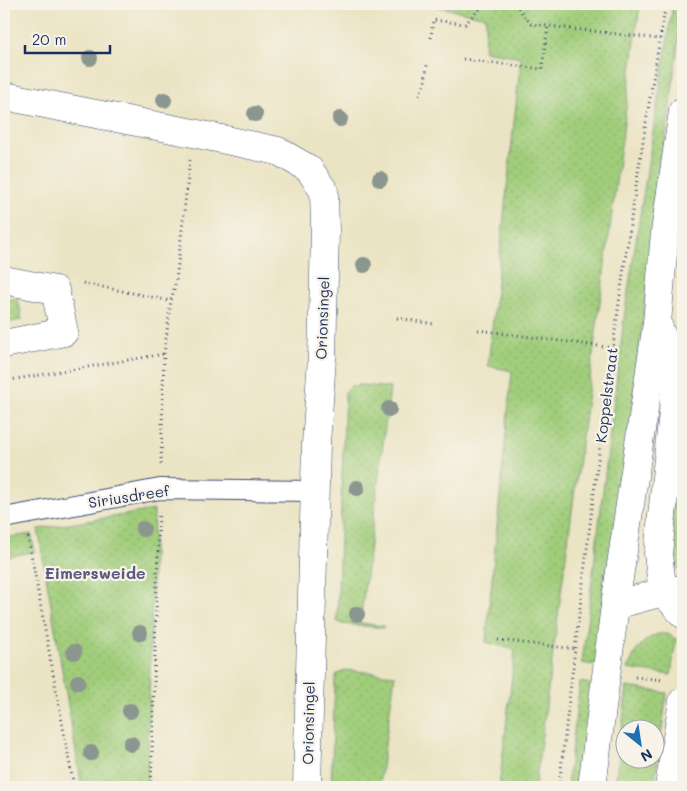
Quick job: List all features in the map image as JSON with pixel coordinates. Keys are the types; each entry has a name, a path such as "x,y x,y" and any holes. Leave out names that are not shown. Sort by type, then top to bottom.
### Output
{"street":[{"name":"Orionsingel","path":"4,96 278,151 309,168 324,191 322,358 316,444 307,787"},
{"path":"592,787 615,605 657,323 665,232 683,111"},
{"path":"4,280 55,290 64,332 4,344"},
{"path":"657,323 676,370 658,554 683,614"},
{"name":"Siriusdreef","path":"4,518 160,489 316,491"},
{"path":"615,605 673,591"},
{"path":"668,787 683,701"}],"path":[{"path":"431,38 433,20 465,24 484,4"},
{"path":"515,4 532,24 660,38"},
{"name":"Koppelstraat","path":"559,787 613,348 666,4"},
{"path":"463,59 542,69 548,26"},
{"path":"419,95 425,82 427,65"},
{"path":"151,787 164,354 171,301 176,281 193,133"},
{"path":"76,282 171,301"},
{"path":"397,318 434,324"},
{"path":"478,330 613,348"},
{"path":"4,381 164,354"},
{"path":"24,515 74,787"},
{"path":"498,640 576,649"}],"green space":[{"path":"438,4 640,4 535,787 499,787 515,650 486,642 512,371 488,366 521,57 484,51 486,17 439,7"},
{"path":"673,4 683,4 599,666 582,663 625,311"},
{"path":"18,298 22,320 4,323 4,300"},
{"path":"362,385 390,388 360,623 384,626 383,628 342,624 337,621 345,392 351,386"},
{"path":"683,388 683,569 668,567"},
{"path":"154,510 147,787 82,787 38,529"},
{"path":"31,534 35,551 4,558 4,538"},
{"path":"658,634 668,634 676,639 671,675 628,669 638,648"},
{"path":"345,670 395,675 379,787 331,787 335,681 336,675"},
{"path":"580,682 595,685 583,787 567,787"},
{"path":"627,687 667,693 664,718 623,718"},
{"path":"617,768 657,768 654,787 615,787"}],"district":[{"name":"Eimersweide","path":"95,573"}]}
